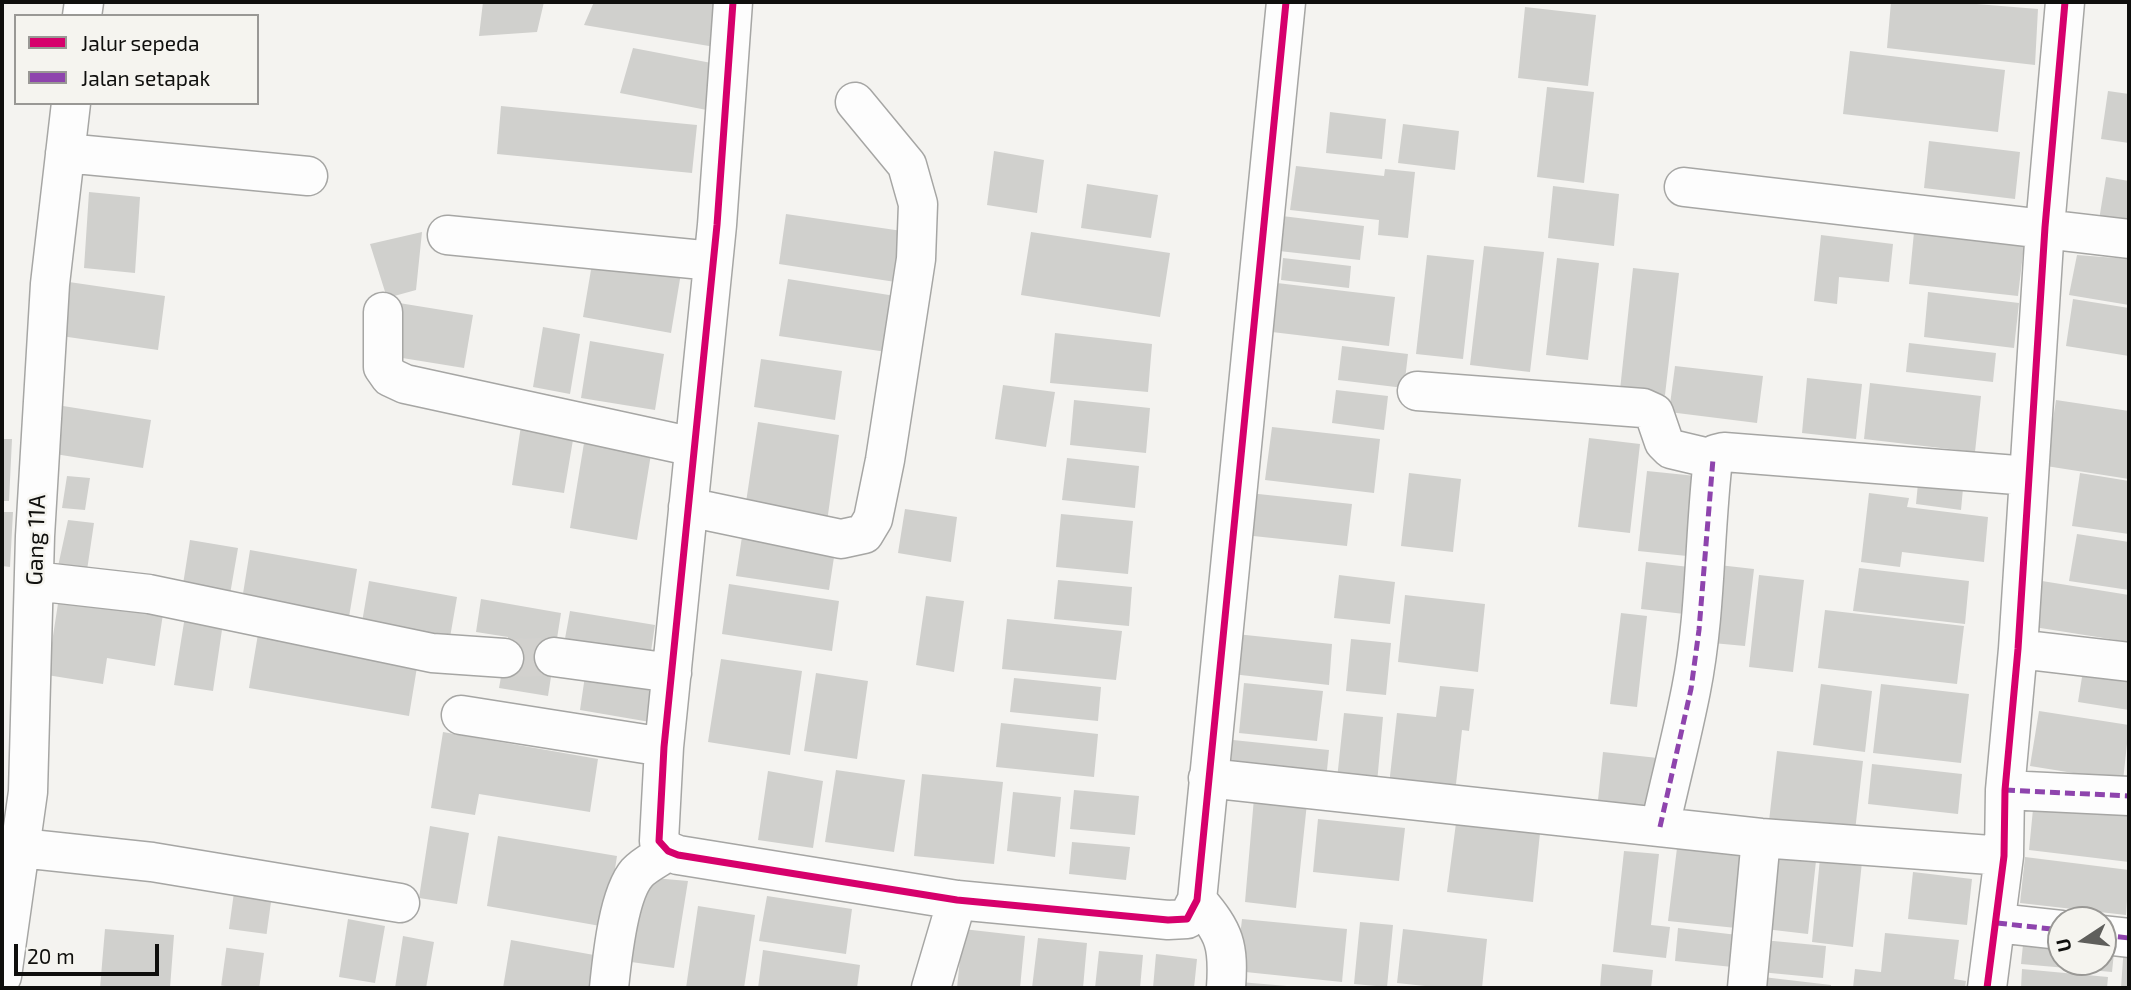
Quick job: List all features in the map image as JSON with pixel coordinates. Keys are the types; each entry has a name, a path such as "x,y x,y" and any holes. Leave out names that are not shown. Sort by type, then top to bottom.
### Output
{"street":[{"path":"733,2 713,261 664,747 659,841 668,851 691,857 957,900 1168,920 1187,919 1197,900 1286,2"},
{"path":"1987,988 2004,856 2005,790 2018,649 2045,228 2065,2"},
{"path":"688,507 841,539 864,534 873,519 885,460 916,259 918,204 907,165 855,102"},
{"name":"Gang 11A","path":"2,976 21,848 15,791 34,581 50,284 72,105"},
{"path":"65,153 308,176"},
{"path":"1684,187 2129,239"},
{"path":"447,235 713,261"},
{"path":"383,312 383,367 390,377 405,384 694,447"},
{"path":"1417,391 1643,408 1654,413 1664,442 1671,449 1713,459"},
{"path":"1660,827 1691,689 1699,630 1713,459 1716,454 1724,452 2029,476"},
{"path":"34,581 149,594 432,653 504,658"},
{"path":"2018,649 2129,662"},
{"path":"554,657 672,673"},
{"path":"461,715 664,747"},
{"path":"1208,778 1761,838 2004,856"},
{"path":"2005,790 2129,796"},
{"path":"1747,988 1761,838"},
{"path":"21,848 152,862 400,903"},
{"path":"609,988 613,951 627,890 638,872 668,851"},
{"path":"930,988 957,900"},
{"path":"1197,900 1216,923 1224,940 1228,961 1226,988"},
{"path":"1997,922 2047,928"}],"building":[{"path":"483,2 544,2 537,32 479,36"},
{"path":"594,2 721,2 715,47 584,25"},
{"path":"1891,2 1952,2 2038,9 2035,65 1887,48"},
{"path":"1525,7 1596,15 1588,86 1518,78"},
{"path":"633,48 727,66 722,113 620,93"},
{"path":"1850,51 2005,70 1998,132 1843,114"},
{"path":"1547,87 1594,92 1584,183 1537,177"},
{"path":"2108,91 2129,94 2129,143 2101,139"},
{"path":"501,106 697,125 692,173 497,154"},
{"path":"1330,112 1386,119 1382,159 1326,153"},
{"path":"1403,124 1459,131 1455,170 1398,163"},
{"path":"1929,141 2020,152 2015,199 1924,188"},
{"path":"994,151 1044,160 1037,213 987,205"},
{"path":"1296,166 1384,176 1385,169 1415,172 1408,238 1378,235 1379,220 1290,210"},
{"path":"2106,177 2129,181 2129,224 2099,220"},
{"path":"1087,184 1158,195 1151,238 1081,228"},
{"path":"1553,186 1619,194 1614,246 1548,238"},
{"path":"89,192 140,197 135,273 84,268"},
{"path":"786,214 909,232 902,283 779,264"},
{"path":"1282,216 1364,226 1360,260 1279,251"},
{"path":"422,232 416,290 387,298 370,244"},
{"path":"1031,232 1170,253 1160,317 1021,295"},
{"path":"1914,232 2024,245 2018,296 1909,284"},
{"path":"1821,235 1893,244 1889,282 1839,277 1837,304 1814,301"},
{"path":"1484,246 1544,252 1530,372 1470,365"},
{"path":"1427,255 1474,260 1463,359 1416,354"},
{"path":"2077,255 2129,259 2129,305 2069,295"},
{"path":"593,258 681,273 671,333 583,317"},
{"path":"1283,258 1351,266 1349,288 1281,280"},
{"path":"1557,258 1599,263 1588,360 1546,355"},
{"path":"1633,268 1679,273 1665,395 1620,390"},
{"path":"788,279 908,298 900,354 779,336"},
{"path":"69,282 165,296 158,350 61,336"},
{"path":"1277,283 1395,297 1389,346 1272,332"},
{"path":"1928,292 2019,303 2014,348 1924,337"},
{"path":"2073,299 2129,308 2129,356 2066,346"},
{"path":"399,303 473,315 464,368 390,356"},
{"path":"543,327 580,334 570,394 533,387"},
{"path":"1055,333 1152,344 1148,392 1050,383"},
{"path":"590,341 664,354 655,410 581,398"},
{"path":"1909,343 1996,353 1993,382 1906,372"},
{"path":"1342,346 1408,354 1404,388 1338,380"},
{"path":"761,359 842,371 835,420 754,407"},
{"path":"1675,366 1763,376 1757,423 1669,412"},
{"path":"1807,378 1862,384 1856,439 1802,433"},
{"path":"1870,383 1981,396 1975,452 1864,439"},
{"path":"1003,385 1055,392 1046,447 995,439"},
{"path":"1336,390 1388,396 1384,430 1332,423"},
{"path":"1074,400 1150,408 1146,453 1070,445"},
{"path":"2056,400 2129,411 2129,479 2046,466"},
{"path":"63,406 151,420 143,468 55,454"},
{"path":"522,419 575,428 564,493 512,485"},
{"path":"758,422 839,435 827,522 745,509"},
{"path":"1272,427 1380,439 1374,493 1265,480"},
{"path":"585,437 652,448 637,540 570,528"},
{"path":"1589,438 1640,444 1630,533 1578,527"},
{"path":"2,439 12,439 9,501 2,501"},
{"path":"1067,458 1139,466 1135,508 1062,500"},
{"path":"1647,471 1696,476 1687,556 1638,551"},
{"path":"1409,473 1461,479 1453,552 1401,546"},
{"path":"1919,473 1964,478 1961,510 1916,504"},
{"path":"2080,473 2129,481 2129,534 2072,526"},
{"path":"67,476 90,478 85,510 62,508"},
{"path":"1249,493 1352,504 1347,546 1244,535"},
{"path":"1869,493 1909,498 1907,507 1988,517 1984,562 1902,552 1900,567 1861,562"},
{"path":"905,509 957,517 951,562 898,553"},
{"path":"2,512 13,512 10,567 2,566"},
{"path":"1061,514 1133,521 1128,574 1056,567"},
{"path":"68,520 94,523 86,577 57,571"},
{"path":"743,530 836,544 829,590 736,576"},
{"path":"2077,534 2129,542 2129,590 2069,581"},
{"path":"190,540 238,548 228,606 181,597"},
{"path":"250,550 357,569 348,623 241,606"},
{"path":"1646,562 1698,568 1693,615 1641,609"},
{"path":"1710,564 1754,569 1745,646 1702,642"},
{"path":"1859,568 1969,581 1965,624 1853,611"},
{"path":"1339,575 1395,582 1390,624 1334,618"},
{"path":"1759,575 1804,580 1793,672 1749,667"},
{"path":"1058,580 1132,587 1129,626 1054,619"},
{"path":"369,581 457,597 448,649 360,634"},
{"path":"2042,581 2129,595 2129,642 2034,627"},
{"path":"729,584 839,601 832,651 722,634"},
{"path":"1405,595 1485,604 1478,672 1398,662"},
{"path":"926,596 964,601 954,672 916,665"},
{"path":"59,597 163,614 155,666 107,658 103,684 47,675"},
{"path":"481,599 561,613 548,696 499,688 508,637 476,632"},
{"path":"1825,610 1964,626 1957,684 1818,668"},
{"path":"570,611 655,625 650,658 564,644"},
{"path":"1621,613 1647,616 1637,707 1610,704"},
{"path":"185,616 223,623 213,691 174,685"},
{"path":"1007,619 1122,631 1116,680 1002,669"},
{"path":"258,634 418,661 409,716 249,688"},
{"path":"1236,634 1332,644 1329,685 1232,674"},
{"path":"1351,639 1391,643 1386,695 1346,691"},
{"path":"2085,658 2129,665 2129,710 2078,702"},
{"path":"721,659 802,671 790,755 708,742"},
{"path":"586,669 656,681 650,722 580,710"},
{"path":"816,673 868,681 857,759 804,751"},
{"path":"1014,678 1101,687 1098,721 1010,712"},
{"path":"1244,683 1323,691 1317,741 1239,733"},
{"path":"1821,684 1872,691 1865,752 1813,745"},
{"path":"1881,684 1969,694 1961,763 1873,753"},
{"path":"1440,686 1474,689 1469,731 1462,730 1455,793 1389,785 1397,713 1436,717"},
{"path":"2039,711 2129,725 2123,781 2030,766"},
{"path":"1344,713 1383,717 1377,783 1337,779"},
{"path":"1001,723 1098,734 1094,777 996,767"},
{"path":"443,732 598,759 590,812 479,794 475,815 431,808"},
{"path":"1233,740 1329,750 1326,780 1230,770"},
{"path":"1777,751 1863,761 1855,831 1769,821"},
{"path":"1603,752 1667,759 1661,808 1598,800"},
{"path":"1872,764 1962,774 1958,814 1868,804"},
{"path":"836,770 905,780 894,852 825,842"},
{"path":"768,771 823,781 813,848 758,840"},
{"path":"922,774 1003,782 994,864 914,856"},
{"path":"1074,790 1139,796 1135,835 1070,829"},
{"path":"1013,792 1061,797 1055,857 1007,851"},
{"path":"1254,798 1307,803 1296,908 1245,902"},
{"path":"2034,799 2129,810 2129,862 2029,850"},
{"path":"1318,819 1405,828 1399,881 1313,872"},
{"path":"1456,823 1540,833 1533,902 1447,892"},
{"path":"430,826 469,833 457,904 419,898"},
{"path":"498,836 617,856 606,927 487,906"},
{"path":"1072,842 1130,847 1126,880 1069,874"},
{"path":"1677,848 1754,857 1746,929 1668,921"},
{"path":"1624,851 1659,854 1651,925 1670,927 1666,958 1613,952"},
{"path":"1772,856 1816,861 1808,934 1765,929"},
{"path":"2025,857 2129,870 2126,915 2117,914 2117,906 2047,906 2020,903"},
{"path":"1820,858 1862,862 1853,947 1812,942"},
{"path":"1913,872 1972,879 1967,925 1908,919"},
{"path":"643,877 688,881 674,968 624,961"},
{"path":"767,896 852,909 846,954 759,941"},
{"path":"698,906 755,915 744,988 686,988"},
{"path":"348,919 385,926 375,983 339,977"},
{"path":"1242,919 1347,929 1342,982 1236,971"},
{"path":"1360,922 1393,925 1387,987 1354,984"},
{"path":"1678,928 1746,936 1742,968 1675,961"},
{"path":"105,929 174,935 170,988 100,988"},
{"path":"963,929 1025,936 1020,988 957,988"},
{"path":"1403,929 1487,939 1482,988 1444,988 1397,983"},
{"path":"1885,933 1959,940 1954,979 1966,981 1965,988 1853,988 1855,969 1881,972"},
{"path":"2024,935 2047,937 2047,966 2021,964"},
{"path":"403,936 434,942 426,988 395,988"},
{"path":"1038,938 1087,943 1083,988 1032,988"},
{"path":"511,940 594,955 589,988 503,988"},
{"path":"1763,940 1826,946 1823,978 1760,972"},
{"path":"2124,945 2129,946 2129,988 2121,988"},
{"path":"763,950 860,965 857,988 758,988"},
{"path":"1099,951 1143,955 1140,988 1095,988"},
{"path":"1156,954 1197,959 1194,988 1153,988"},
{"path":"1602,964 1653,970 1651,988 1600,988"},
{"path":"2022,969 2047,971 2047,976 2108,977 2107,988 2021,988"},
{"path":"1763,977 1831,985 1831,988 1762,988"},
{"path":"1240,982 1287,986 1287,988 1239,988"}],"tunnel":[{"path":"504,658 554,657"},
{"path":"240,988 255,879"}],"marked path":[{"path":"1660,827 1691,689 1699,630 1713,459"},
{"path":"2005,790 2129,796"},
{"path":"1997,923 2047,928"},
{"path":"2117,937 2129,938"}],"cycle path":[{"path":"733,2 717,225 664,747 659,841 668,851 678,855 957,900 1168,920 1187,919 1197,900 1286,2"},
{"path":"1987,988 2004,856 2005,790 2018,649 2045,227 2065,2"}]}
